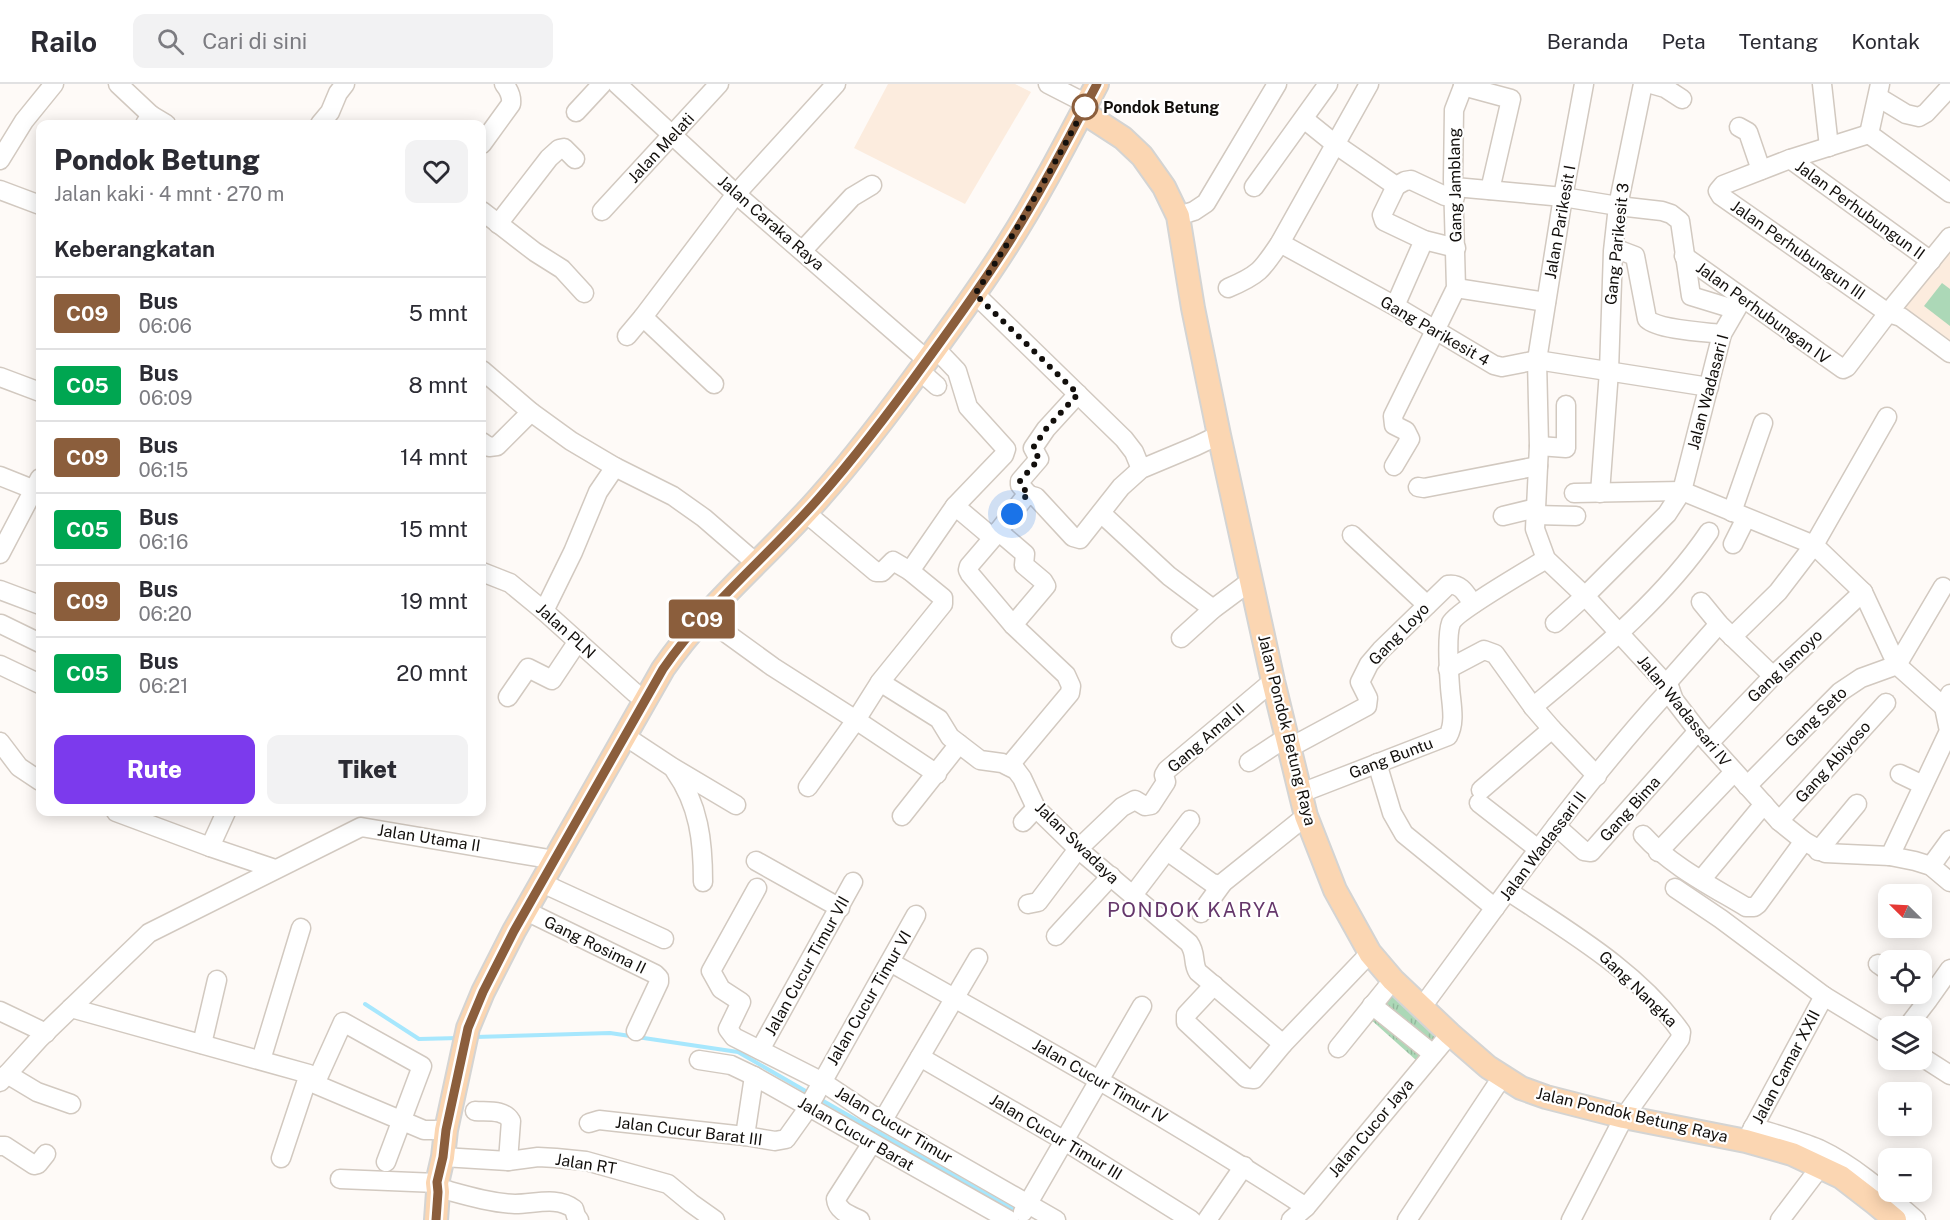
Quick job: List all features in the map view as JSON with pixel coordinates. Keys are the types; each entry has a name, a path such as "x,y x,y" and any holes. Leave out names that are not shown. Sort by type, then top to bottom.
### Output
{"main road":[{"path":"436,1220 446,1130 468,1028 483,992 526,911 645,700 676,650 704,617 806,513 863,446 928,360 1008,245 1047,179 1097,84"},
{"name":"Jalan Pondok Betung Raya","path":"1085,108 1142,156 1164,187 1178,216 1193,308 1219,435 1300,793 1306,816 1335,890 1370,953 1392,980 1450,1034 1477,1058 1521,1088 1624,1117 1750,1134 1841,1177 1894,1220"}],"street":[{"path":"0,160 24,121 54,84"},
{"path":"118,84 153,120"},
{"path":"323,120 345,84"},
{"path":"486,138 511,104 512,98 504,84"},
{"path":"576,112 602,84"},
{"name":"Jalan Caraka Raya","path":"616,84 736,194 928,360"},
{"name":"Jalan Melati","path":"602,211 719,84"},
{"path":"627,336 644,317 736,194 836,84"},
{"path":"1048,84 1085,108"},
{"path":"1178,216 1205,205 1277,84"},
{"path":"1254,187 1328,84"},
{"path":"1228,288 1256,275 1264,267 1280,243 1369,84"},
{"name":"Jalan Parikesit I","path":"1537,360 1584,84"},
{"name":"Gang Parikesit 3","path":"1600,493 1618,206 1642,84"},
{"path":"1651,84 1665,88 1682,99"},
{"path":"1822,84 1829,147"},
{"path":"1463,85 1511,99 1490,190"},
{"name":"Gang Jamblang","path":"1456,288 1454,110 1463,85"},
{"path":"1950,87 1926,113 1919,117 1906,114 1879,90 1869,134 1950,193"},
{"path":"1304,119 1335,144 1396,186"},
{"path":"1739,127 1748,132 1761,170"},
{"name":"Jalan Perhubungun III","path":"1869,134 1761,170 1723,185 1718,193 1887,313"},
{"path":"575,159 566,150 559,149 487,218 562,269 584,292"},
{"name":"Jalan Perhubungun II","path":"1790,159 1931,261"},
{"path":"1456,248 1424,240 1385,222 1382,215 1396,186 1411,180 1445,196 1455,192 1490,190 1563,197 1671,214 1680,221 1692,297 1726,307"},
{"path":"803,250 852,197 872,185"},
{"path":"0,190 36,204"},
{"path":"1950,237 1887,313 1900,317 1950,352"},
{"path":"1395,306 1424,240"},
{"name":"Gang Parikesit 4","path":"1280,243 1502,368 1537,360 1709,387"},
{"path":"1614,248 1633,253 1635,256 1649,321 1660,326 1722,334"},
{"name":"Jalan Perhubungan IV","path":"1684,256 1843,369 1847,367 1887,313"},
{"path":"1394,466 1410,439 1406,431 1394,425 1393,416 1456,288 1546,302"},
{"path":"975,294 1131,447 1141,470"},
{"name":"Jalan Wadasari I","path":"1555,623 1585,597 1667,514 1682,491 1722,334 1740,303 1745,300"},
{"path":"644,317 714,384"},
{"path":"928,360 937,386"},
{"path":"910,571 955,506 1004,455 1006,449 968,407 957,371 928,360"},
{"name":"Jalan Wadassari IV","path":"1537,360 1539,446 1535,529 1546,559 1585,597 1668,686 1674,700 1703,737 1779,821 1811,846"},
{"path":"486,373 531,412 571,441 615,467 673,496 704,518 756,563"},
{"path":"0,377 36,390"},
{"path":"1078,394 1046,429 1033,448 1039,459 1020,481 1029,495 1036,497 1076,539 1082,537 1121,487 1141,470 1219,435"},
{"path":"1539,446 1566,448 1566,405"},
{"path":"486,445 489,447 497,446 531,412"},
{"path":"1732,637 1778,592 1814,545 1887,417"},
{"path":"1733,544 1763,423"},
{"path":"1418,487 1424,488 1538,466"},
{"path":"544,610 573,552 597,492 615,467"},
{"path":"0,476 36,486"},
{"path":"0,554 36,491"},
{"path":"1574,493 1682,491 1814,545 1863,592 1897,665 1947,701 1950,731 1890,856"},
{"path":"880,682 939,719 948,734 980,760 1009,766 1070,693 1071,686 1066,675 1013,625 968,570 1025,497 1029,495"},
{"path":"955,506 1025,554 1024,566 1046,586 1013,625"},
{"path":"1503,516 1535,511 1575,516"},
{"path":"806,513 876,572 882,572 893,561 910,571 940,595 944,604 880,682 808,787"},
{"path":"1101,513 1168,576 1213,609"},
{"path":"1533,707 1619,634 1690,558 1709,532"},
{"path":"1352,535 1427,605"},
{"name":"Gang Buntu","path":"1300,793 1448,736 1452,722 1448,669 1453,620 1473,604 1546,559"},
{"name":"Jalan PLN","path":"486,574 510,583 544,610 634,693 645,700"},
{"path":"1181,638 1213,609 1252,580"},
{"name":"Gang Loyo","path":"1288,742 1366,706 1368,698 1360,679 1369,664 1448,585 1460,586 1473,604"},
{"path":"1897,665 1943,587"},
{"path":"36,604 5,592 0,625 36,641"},
{"name":"Gang Ismoyo","path":"1703,737 1773,676 1863,592"},
{"path":"1701,602 1719,624 1773,676"},
{"path":"704,617 773,667 937,774"},
{"name":"Jalan Wadassari II","path":"1422,1007 1538,849 1719,624"},
{"path":"508,698 528,668 552,680 578,641"},
{"path":"1448,669 1484,650 1495,654 1533,707 1597,776"},
{"path":"0,665 36,682"},
{"name":"Gang Seto","path":"1747,786 1840,692 1861,678 1897,665"},
{"name":"Gang Amal II","path":"1078,849 1122,807 1135,800 1145,806 1151,805 1166,782 1164,775 1167,770 1274,681"},
{"name":"Gang Abiyoso","path":"1779,821 1886,703"},
{"path":"1538,849 1480,797 1552,729"},
{"path":"625,736 736,805"},
{"name":"Gang Bima","path":"1556,826 1584,851 1591,852 1703,737"},
{"path":"0,742 19,767 36,778"},
{"path":"1249,762 1288,742"},
{"path":"902,816 959,744"},
{"path":"1377,764 1392,813 1404,834 1495,908"},
{"name":"Jalan Swadaya","path":"1009,766 1020,775 1036,808 1078,849 1189,943 1194,950 1196,970 1283,1044"},
{"path":"672,767 693,801 703,850 703,882"},
{"path":"1658,852 1734,772"},
{"path":"1900,774 1923,785"},
{"path":"1701,880 1764,804"},
{"path":"1644,835 1658,852 1750,908 1758,904 1811,846 1857,804"},
{"path":"1023,822 1036,808"},
{"path":"127,816 275,869"},
{"path":"210,847 224,816"},
{"path":"1201,913 1222,884 1306,816"},
{"name":"Jalan Utama II","path":"3,1078 38,1041 77,1010 148,933 275,869 363,819 555,860"},
{"path":"1133,895 1190,820"},
{"path":"1931,866 1950,840"},
{"path":"1811,846 1832,854 1890,856 1931,866 1950,882"},
{"path":"1028,903 1038,902 1078,849"},
{"path":"1167,851 1212,883 1222,884"},
{"path":"756,861 840,908"},
{"path":"1056,936 1111,876"},
{"name":"Jalan Cucur Timur VII","path":"760,1050 854,882"},
{"path":"542,883 664,939"},
{"name":"Jalan Cucur Timur","path":"757,888 711,971 720,989 741,1002 728,1029 730,1034 760,1050 815,1094 883,1120 1023,1211 1056,1220"},
{"path":"1675,888 1721,919 1824,996"},
{"name":"Gang Nangka","path":"1508,891 1606,957 1656,1003 1680,1030 1680,1039 1624,1117 1571,1220"},
{"name":"Gang Rosima II","path":"526,911 659,978 636,1031"},
{"name":"Jalan Cucur Timur VI","path":"815,1094 916,915"},
{"path":"263,1056 301,928"},
{"path":"1214,985 1186,1015 1186,1022 1246,1078 1254,1078 1283,1044 1370,953"},
{"path":"883,1120 978,958"},
{"name":"Jalan Cucur Timur IV","path":"890,962 1098,1079 1244,1166 1298,1216"},
{"path":"1932,988 1950,969"},
{"path":"202,1044 217,980"},
{"path":"1338,1048 1392,980"},
{"name":"Jalan Camar XXII","path":"1750,1134 1824,996 1878,1029"},
{"path":"1372,1005 1433,1054"},
{"path":"1023,1211 1142,1006"},
{"path":"77,1010 202,1044 263,1056 309,1074 281,1158"},
{"path":"0,1011 38,1041"},
{"path":"386,1162 402,1122 422,1066 343,1022 315,1084 402,1122 424,1130 446,1130"},
{"name":"Jalan Cucor Jaya","path":"1298,1216 1450,1034"},
{"name":"Jalan Cucur Timur III","path":"920,1057 1063,1140 1191,1220"},
{"name":"Jalan Cucur Barat","path":"699,1060 731,1065 754,1076 815,1094 872,1143 1009,1220"},
{"path":"1932,1064 1950,1076"},
{"path":"745,1136 754,1076"},
{"path":"1407,1220 1502,1077"},
{"path":"3,1078 71,1104"},
{"name":"Jalan Cucur Barat III","path":"589,1123 599,1120 775,1141 786,1139 794,1130 815,1094"},
{"path":"475,1111 504,1113 508,1116 511,1121 508,1161"},
{"path":"1750,1134 1809,1145 1836,1158 1861,1174 1916,1220"},
{"path":"860,1220 841,1210 836,1204 836,1199 872,1143"},
{"path":"0,1146 5,1146 34,1165 38,1164 46,1154"},
{"name":"Jalan RT","path":"443,1157 508,1161 538,1157 586,1161 668,1184 715,1220"},
{"path":"1208,1220 1244,1166"},
{"path":"1780,1220 1821,1166"},
{"path":"340,1179 438,1187 446,1191 516,1204 536,1201 565,1203 574,1209 579,1220"}],"shaded area":[{"path":"888,84 1015,84 1031,92 965,204 854,148"},
{"path":"1950,245 1950,342 1901,309"}],"green space":[{"path":"1942,283 1950,289 1950,326 1924,306"},
{"path":"1383,979 1440,1031 1417,1061 1359,1009"}],"waterway":[{"path":"365,1004 419,1039 459,1038"},
{"path":"475,1037 610,1033 738,1052 809,1093"},
{"path":"818,1098 1018,1212"}],"bus line":[{"name":"C09","path":"436,1220 437,1182 468,1028 483,992 514,931 663,669 714,605 819,498 893,408 1008,245 1047,179 1097,84"}],"place":[{"name":"Pondok Betung","path":"1085,107"}],"district":[{"name":"PONDOK KARYA","path":"1194,910"}],"route":[{"path":"1012,514 1029,495 1020,481 1039,459 1033,448 1060,412 1078,394 975,294 1008,245 1047,179 1085,107"}]}
